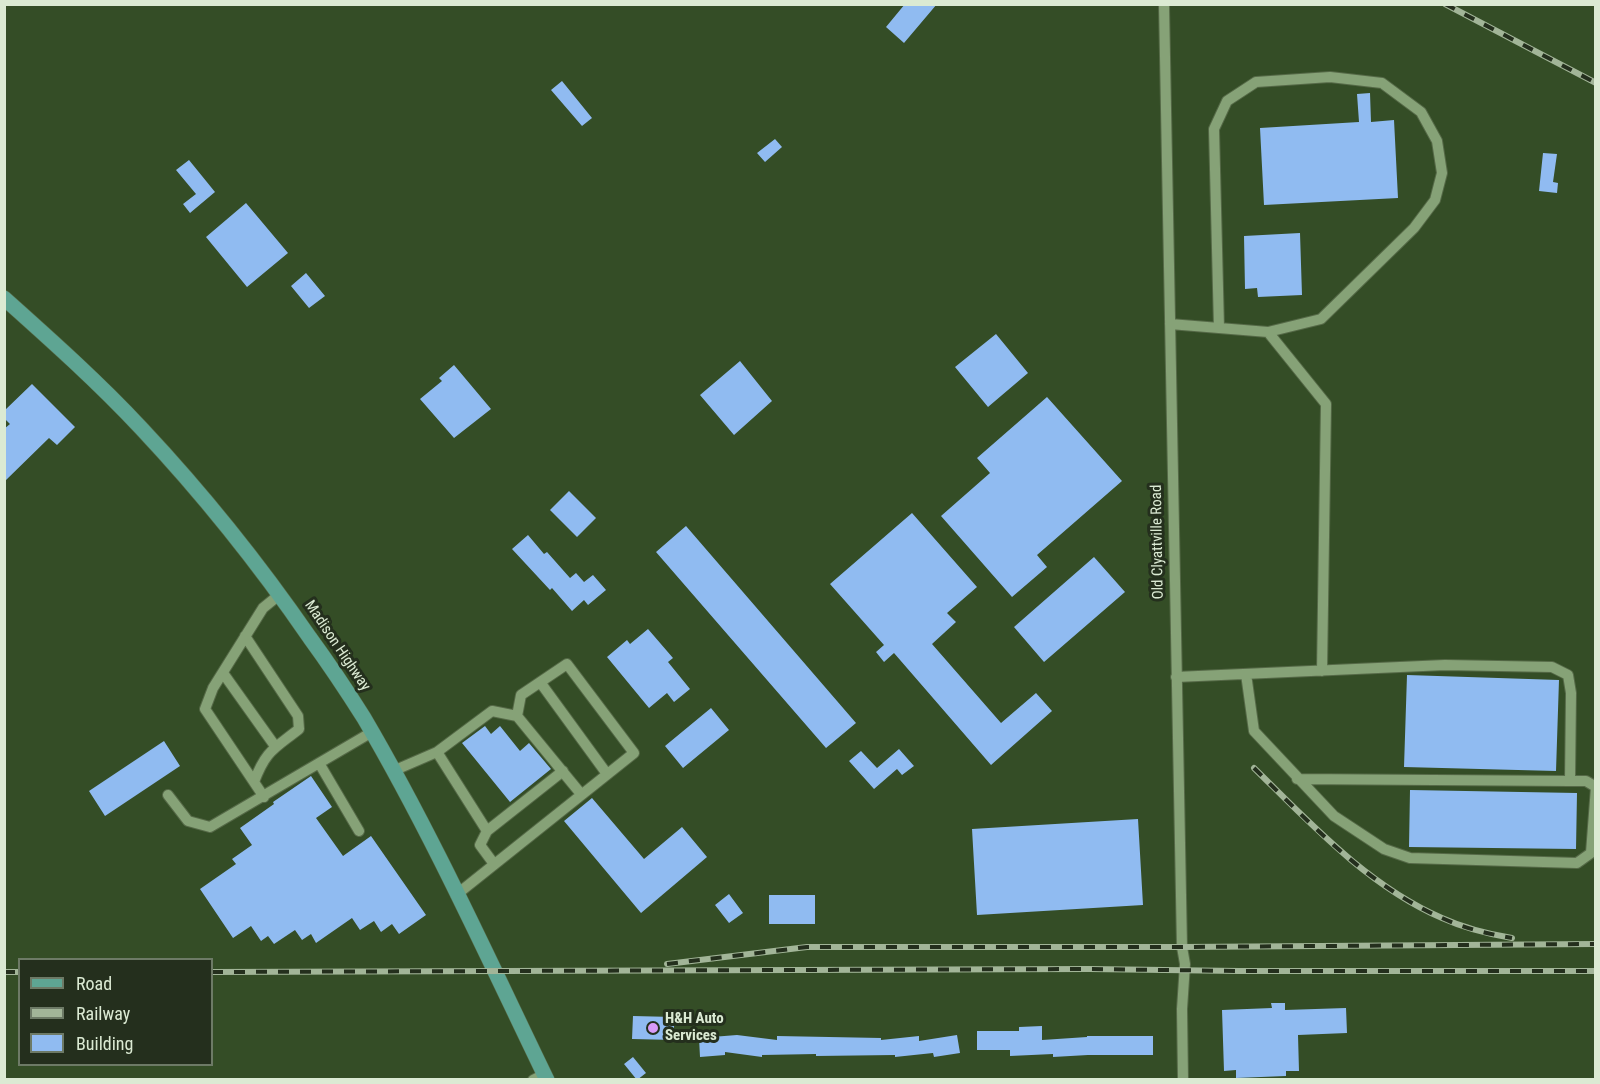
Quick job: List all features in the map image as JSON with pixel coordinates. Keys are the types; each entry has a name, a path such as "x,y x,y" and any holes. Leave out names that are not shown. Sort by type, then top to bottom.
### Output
{"main road":[{"name":"Madison Highway","path":"4,298 74,361 139,426 225,523 341,682 372,732 456,895 542,1078"}],"street":[{"name":"Old Clyattville Road","path":"1164,4 1176,677 1182,947 1185,964 1182,1009 1184,1080"},
{"path":"1170,324 1219,328 1268,332 1321,319 1414,228 1435,200 1442,173 1437,141 1421,112 1382,83 1330,77 1256,82 1227,101 1215,129 1219,328"},
{"path":"1268,332 1326,404 1322,670"},
{"path":"264,797 205,709 213,688 263,608 279,595"},
{"path":"245,636 298,716 299,729 275,746 261,761 254,782"},
{"path":"456,895 634,753 567,664 521,695 517,716"},
{"path":"1176,677 1445,665 1552,666 1568,675 1571,693 1570,781"},
{"path":"223,673 275,746"},
{"path":"1246,674 1254,731 1297,779 1334,816 1384,849 1410,858 1577,863 1591,853 1596,787 1586,781 1297,779"},
{"path":"540,682 607,774"},
{"path":"393,771 437,752 492,711 517,716 581,794"},
{"path":"168,795 188,821 210,828 372,732"},
{"path":"437,752 487,831"},
{"path":"319,764 359,831"},
{"path":"494,864 480,845 487,831 563,771"}],"building":[{"path":"905,4 937,4 904,43 886,27"},
{"path":"562,81 592,118 582,126 551,90"},
{"path":"1370,93 1371,122 1394,120 1398,198 1264,205 1260,128 1359,122 1357,94"},
{"path":"775,139 782,147 765,162 757,153"},
{"path":"1543,153 1557,154 1553,182 1558,183 1557,193 1539,191"},
{"path":"189,160 215,192 190,213 183,204 196,194 176,170"},
{"path":"246,203 288,253 247,287 206,237"},
{"path":"1300,233 1302,295 1258,297 1257,288 1245,289 1244,236"},
{"path":"306,273 325,296 309,308 291,286"},
{"path":"996,334 1028,373 988,407 955,367"},
{"path":"740,361 772,401 734,435 700,395"},
{"path":"454,365 491,409 454,438 420,399 442,381 439,378"},
{"path":"32,384 75,427 57,445 49,438 4,482 4,429 10,424 4,418 4,411"},
{"path":"1047,397 1122,481 1037,555 1047,567 1012,597 941,516 990,473 977,458"},
{"path":"569,491 596,518 577,537 550,510"},
{"path":"912,513 977,587 947,613 956,622 932,644 1001,723 1036,693 1052,711 991,765 894,653 884,662 876,652 884,645 830,584"},
{"path":"686,526 856,723 826,748 656,552"},
{"path":"528,535 544,554 547,552 570,578 576,573 584,582 593,575 606,590 588,605 584,600 572,611 512,549"},
{"path":"1094,557 1125,592 1044,662 1014,627"},
{"path":"648,629 673,658 668,662 690,689 674,702 667,693 649,708 607,657 627,640 630,644"},
{"path":"1407,675 1559,680 1556,771 1404,767"},
{"path":"711,708 729,730 683,768 665,746"},
{"path":"485,726 491,734 500,726 520,751 529,743 551,769 510,802 462,743"},
{"path":"164,741 180,766 105,816 89,791"},
{"path":"899,749 914,766 902,775 897,769 874,789 849,761 861,751 877,768"},
{"path":"311,776 332,807 316,818 343,856 371,836 426,915 399,934 392,924 381,932 374,921 360,930 352,918 316,943 311,934 302,940 295,930 274,944 268,936 261,941 251,926 233,938 200,889 236,864 232,859 252,845 240,828"},
{"path":"1410,790 1577,793 1576,849 1409,847"},
{"path":"592,798 644,859 682,827 707,857 641,913 564,821"},
{"path":"1138,819 1143,905 977,915 972,829"},
{"path":"729,894 743,913 729,923 715,905"},
{"path":"769,895 815,895 815,924 769,924"},
{"path":"1271,1003 1285,1003 1285,1010 1346,1008 1347,1033 1298,1035 1299,1071 1286,1071 1286,1076 1236,1078 1236,1070 1224,1071 1222,1010 1272,1008"},
{"name":"H&H Auto Services","path":"633,1016 674,1017 674,1040 632,1039"},
{"path":"1042,1026 1042,1040 1087,1036 1153,1036 1153,1055 1010,1056 1010,1050 977,1050 977,1031 1019,1031 1019,1027"},
{"path":"737,1035 777,1040 777,1036 881,1038 881,1040 919,1036 919,1041 957,1035 960,1053 934,1057 933,1053 895,1057 895,1055 816,1056 816,1054 762,1055 762,1057 725,1052 725,1055 700,1057 699,1038"},
{"path":"633,1057 646,1073 637,1080 624,1064"}],"railway":[{"path":"1445,4 1596,83"},
{"path":"1254,768 1341,852 1389,889 1450,922 1512,938"},
{"path":"667,964 807,947 1596,944"},
{"path":"213,972 1089,969 1596,971"},
{"path":"4,972 18,972"}],"place":[{"name":"H&H Auto Services","path":"653,1028"}]}
